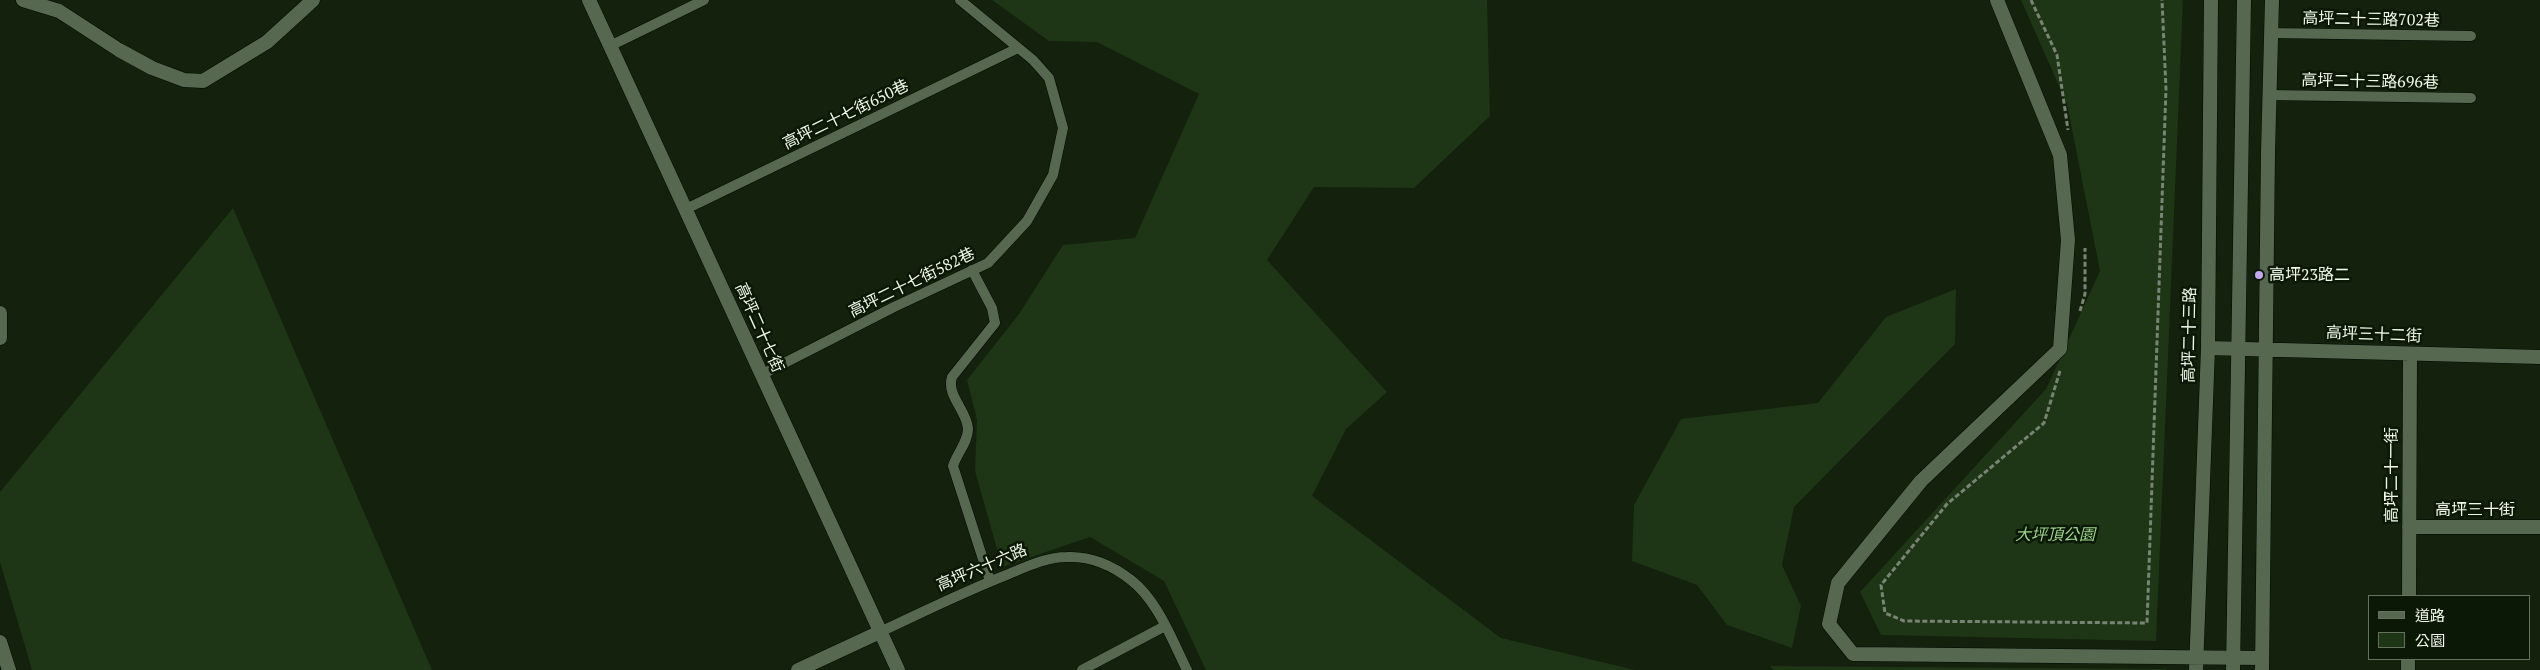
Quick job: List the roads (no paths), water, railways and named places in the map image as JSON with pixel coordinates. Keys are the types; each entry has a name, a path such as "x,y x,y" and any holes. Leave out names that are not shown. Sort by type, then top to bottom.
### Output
{"street":[{"path":"23,0 59,11 119,50 152,68 184,80 203,81 267,42 313,0"},
{"name":"高坪二十七街","path":"589,0 612,45 898,670"},
{"path":"1997,0 2060,155 2068,240 2060,349 1921,481 1838,584 1829,624 1853,654 2196,655 2234,663 2262,664 2265,350 2272,0"},
{"name":"高坪二十三路","path":"2196,670 2208,348 2210,0"},
{"path":"2234,663 2244,0"},
{"path":"0,314 0,338"},
{"name":"高坪三十二街","path":"2208,348 2540,357"},
{"name":"高坪二十一街","path":"2409,595 2410,354"},
{"name":"高坪三十街","path":"2409,527 2540,527"},
{"name":"高坪六十六路","path":"798,670 880,632"},
{"path":"0,642 9,670"}],"lane":[{"path":"612,45 704,0"},
{"path":"960,0 1018,48"},
{"name":"高坪二十三路702巷","path":"2271,34 2471,36"},
{"name":"高坪二十七街582巷","path":"761,374 894,306 988,263 1026,221 1053,175 1063,128 1049,78 1018,48"},
{"name":"高坪二十七街650巷","path":"686,210 1018,48"},
{"name":"高坪二十三路696巷","path":"2269,95 2471,98"},
{"path":"972,270 992,308 995,323 952,377 950,385 968,427 967,438 953,466 990,581"},
{"name":"高坪六十六路","path":"880,632 990,581 1042,561 1066,557 1083,557 1107,564 1132,580 1150,601 1187,670"},
{"path":"1082,670 1165,626"}],"place":[{"name":"高坪23路二","path":"2259,275"}],"park label":[{"name":"大坪頂公園","path":"2055,535"}]}
